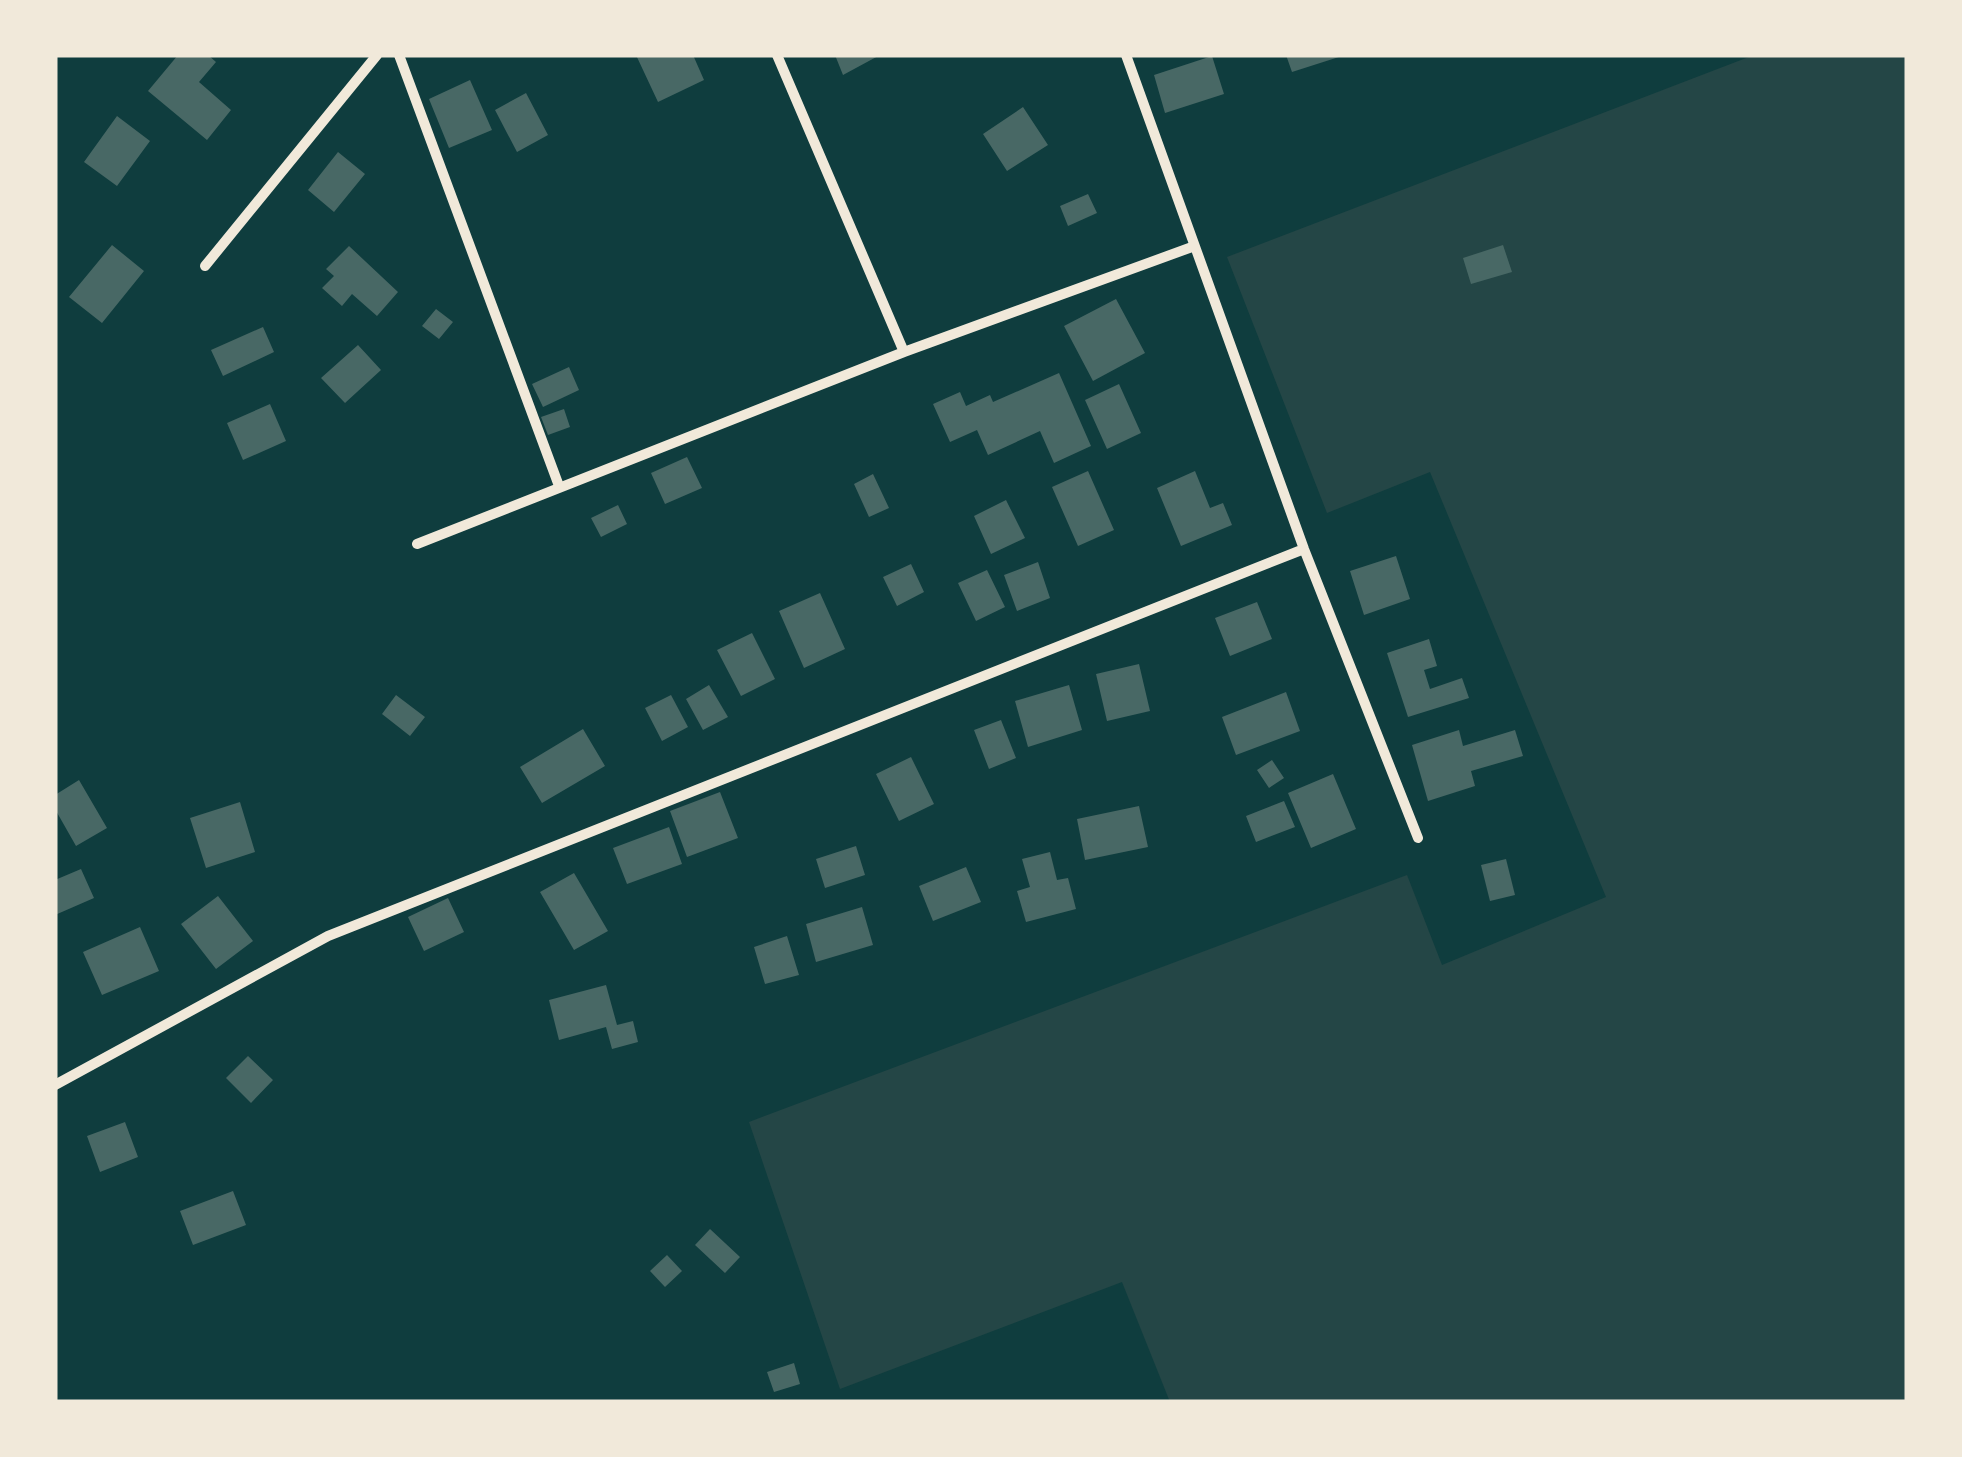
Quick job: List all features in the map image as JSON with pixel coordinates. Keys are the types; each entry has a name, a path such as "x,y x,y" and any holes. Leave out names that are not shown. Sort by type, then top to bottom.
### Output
{"street":[{"path":"205,266 376,55"},
{"path":"399,55 559,486"},
{"path":"777,55 904,352"},
{"path":"1126,55 1192,248 1304,550 1418,838"},
{"path":"417,544 904,352 1192,248"},
{"path":"56,1080 328,936 1304,550"}],"shaded area":[{"path":"1754,55 1907,55 1907,1402 1170,1402 1122,1282 840,1389 749,1122 1407,875 1442,965 1606,897 1430,472 1327,513 1227,257"}],"building":[{"path":"178,55 208,55 216,62 199,82 231,110 207,140 148,91"},
{"path":"636,55 693,55 704,80 658,102"},
{"path":"835,55 880,55 843,75"},
{"path":"1286,55 1342,55 1342,56 1292,72"},
{"path":"1212,56 1224,94 1165,113 1154,75"},
{"path":"470,80 492,130 449,148 429,99"},
{"path":"526,93 548,135 517,152 495,110"},
{"path":"1023,107 1048,145 1007,171 983,134"},
{"path":"117,116 150,141 117,186 84,162"},
{"path":"338,152 365,174 334,212 308,190"},
{"path":"1088,194 1097,213 1068,226 1060,206"},
{"path":"112,245 144,271 102,323 69,297"},
{"path":"1503,245 1512,272 1471,284 1463,258"},
{"path":"349,246 398,292 377,316 352,294 342,306 322,288 334,276 326,269"},
{"path":"1116,299 1145,353 1093,381 1064,326"},
{"path":"436,309 453,322 439,339 422,326"},
{"path":"263,327 274,352 223,376 211,350"},
{"path":"358,345 381,370 345,403 321,378"},
{"path":"569,367 579,390 543,407 532,384"},
{"path":"1059,373 1091,446 1054,463 1040,431 988,455 977,430 950,442 933,404 960,392 966,406 990,395 993,402"},
{"path":"1119,384 1141,433 1107,449 1085,400"},
{"path":"270,404 286,441 243,460 227,423"},
{"path":"564,409 570,427 548,435 541,417"},
{"path":"687,457 702,488 665,504 651,473"},
{"path":"1088,471 1114,530 1078,546 1052,487"},
{"path":"1195,471 1210,508 1223,503 1232,525 1181,546 1157,488"},
{"path":"873,474 889,508 869,517 854,484"},
{"path":"1006,500 1025,538 991,554 974,516"},
{"path":"618,505 627,524 601,537 591,518"},
{"path":"1396,556 1410,599 1364,615 1350,571"},
{"path":"1038,562 1050,598 1017,611 1004,575"},
{"path":"911,564 924,592 897,606 883,577"},
{"path":"987,570 1005,607 976,621 958,583"},
{"path":"820,593 845,649 804,668 779,611"},
{"path":"1257,602 1272,639 1230,656 1215,618"},
{"path":"752,633 775,679 741,696 717,650"},
{"path":"1429,639 1437,666 1424,670 1430,689 1462,678 1469,698 1408,717 1387,653"},
{"path":"1139,664 1150,711 1107,721 1096,674"},
{"path":"709,685 728,717 703,730 686,699"},
{"path":"1069,685 1082,730 1028,747 1015,701"},
{"path":"1286,692 1300,731 1236,755 1222,717"},
{"path":"396,695 425,717 410,736 382,714"},
{"path":"671,695 688,727 662,741 645,708"},
{"path":"1001,720 1016,758 989,769 974,730"},
{"path":"583,729 605,766 542,803 520,767"},
{"path":"1459,730 1463,746 1515,730 1523,756 1471,771 1475,786 1428,801 1412,745"},
{"path":"911,757 934,804 899,821 876,774"},
{"path":"1272,760 1284,778 1269,788 1257,770"},
{"path":"1333,774 1356,829 1311,848 1288,793"},
{"path":"79,780 107,828 76,846 55,809 55,795"},
{"path":"720,792 738,838 687,857 670,811"},
{"path":"1284,801 1295,827 1256,842 1246,816"},
{"path":"240,802 255,852 206,868 190,818"},
{"path":"1139,806 1148,847 1085,860 1077,819"},
{"path":"669,827 682,864 627,884 613,848"},
{"path":"856,846 865,875 825,888 816,859"},
{"path":"1050,852 1057,880 1068,878 1076,909 1026,922 1017,891 1030,887 1022,859"},
{"path":"1506,859 1515,895 1490,901 1481,865"},
{"path":"966,867 981,902 933,921 919,886"},
{"path":"81,869 94,898 55,915 55,880"},
{"path":"574,873 608,931 574,950 540,892"},
{"path":"218,896 253,941 216,969 181,924"},
{"path":"448,898 464,932 424,951 408,917"},
{"path":"862,907 873,945 816,962 806,924"},
{"path":"140,927 159,971 102,995 83,952"},
{"path":"787,936 799,975 765,984 754,947"},
{"path":"606,985 617,1025 633,1021 638,1042 612,1049 606,1027 559,1040 549,1000"},
{"path":"248,1056 273,1080 251,1103 226,1078"},
{"path":"125,1122 138,1157 100,1172 87,1136"},
{"path":"233,1191 246,1225 193,1245 180,1211"},
{"path":"710,1229 740,1257 725,1273 695,1245"},
{"path":"667,1255 682,1271 665,1287 650,1271"},
{"path":"794,1363 800,1384 774,1392 767,1372"}]}
